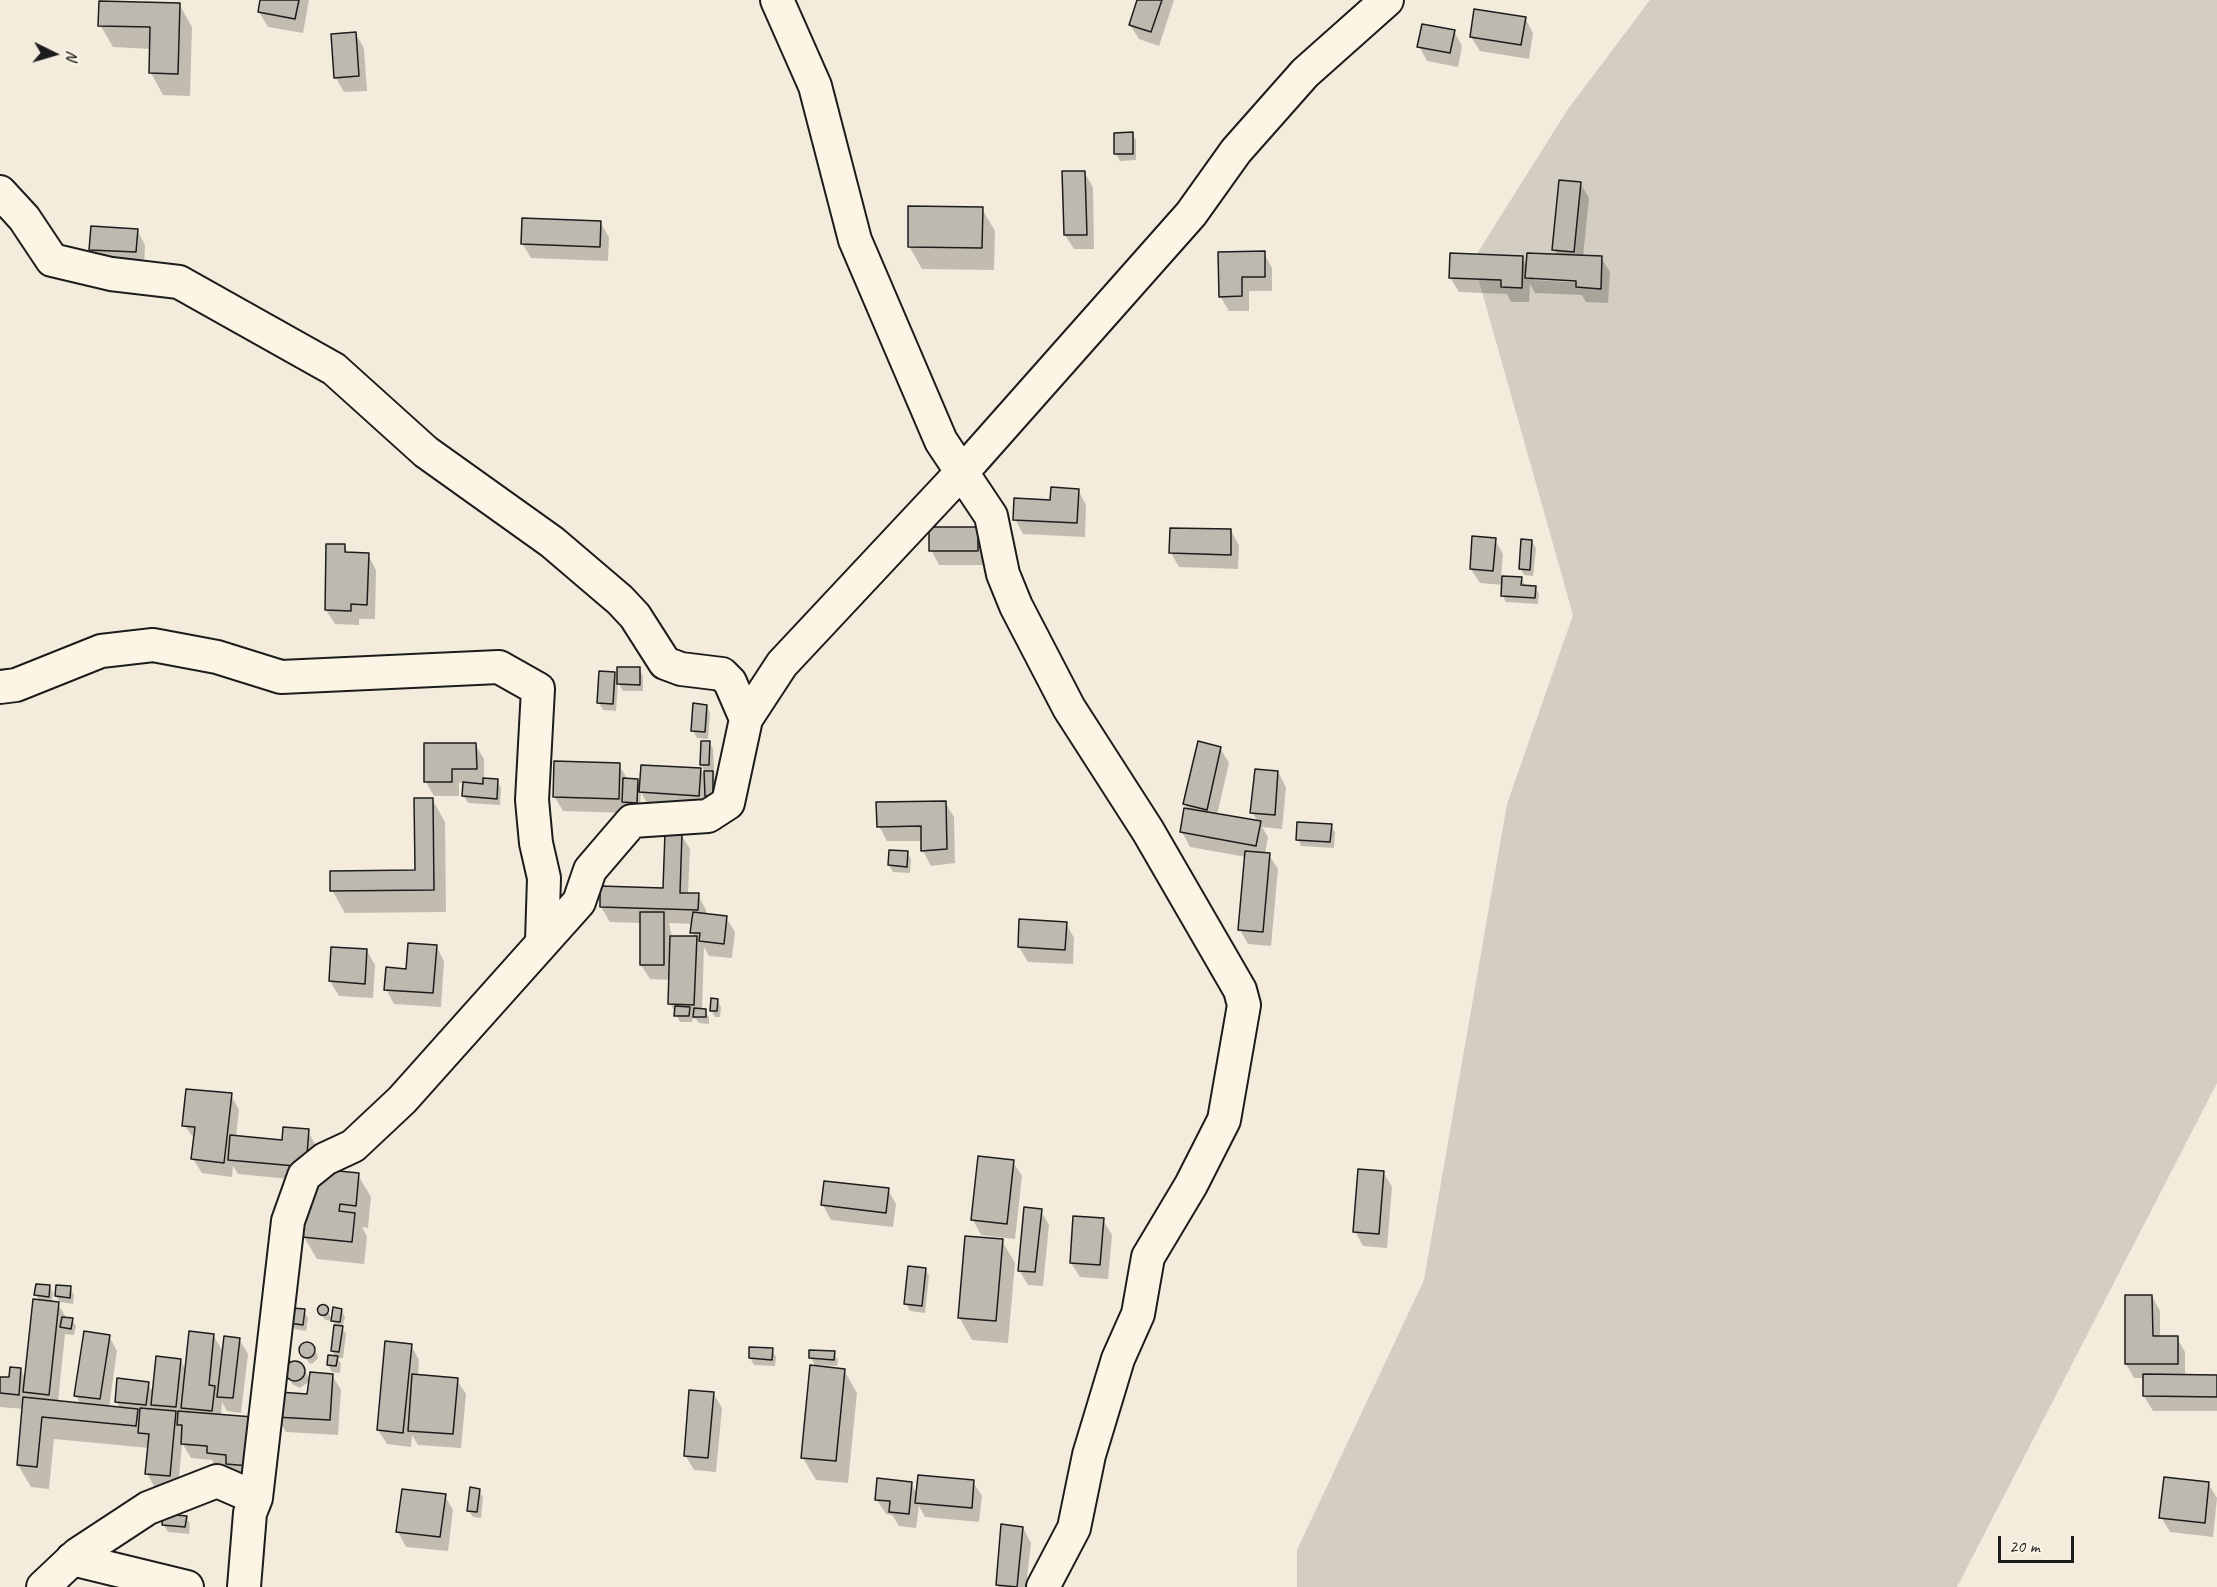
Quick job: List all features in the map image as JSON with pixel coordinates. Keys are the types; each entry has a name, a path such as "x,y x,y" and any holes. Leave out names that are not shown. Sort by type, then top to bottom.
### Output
{"street":[{"path":"777,0 815,86 855,240 941,441 991,516 1003,574 1016,606 1068,708 1148,831 1240,990 1244,1005 1224,1120 1191,1185 1148,1257 1138,1314 1118,1359 1089,1455 1074,1528 1043,1587"},
{"path":"244,1587 250,1513 256,1498 288,1221 304,1176 325,1159 353,1146 402,1100 579,902 590,870 632,820 708,816 728,803 746,719 782,664 963,471 1191,214 1236,151 1305,73 1386,0"},
{"path":"0,192 24,218 52,260 111,274 179,282 334,369 426,452 552,542 620,600 635,616 665,663 681,669 722,674 730,682 746,719"},
{"path":"931,505 941,441"},
{"path":"0,687 16,685 101,651 153,645 217,657 281,677 499,667 538,689 532,800 536,843 544,878 542,941"},
{"path":"43,1587 72,1558 148,1508 217,1481 256,1498"},
{"path":"72,1558 187,1587"}],"shaded area":[{"path":"1650,0 2217,0 2217,1083 1957,1587 1297,1587 1297,1550 1424,1280 1507,804 1573,615 1473,260 1568,109"}],"building":[{"path":"260,0 299,0 295,19 258,12"},
{"path":"1137,0 1162,0 1151,32 1129,25"},
{"path":"99,1 180,3 178,74 149,73 150,27 98,26"},
{"path":"1474,9 1526,17 1521,45 1470,37"},
{"path":"1422,24 1455,30 1450,53 1417,47"},
{"path":"356,32 359,76 334,78 331,34"},
{"path":"1133,132 1133,154 1114,154 1114,133"},
{"path":"1062,171 1085,171 1087,235 1064,235"},
{"path":"1559,180 1581,182 1574,252 1552,250"},
{"path":"908,206 983,207 982,248 908,247"},
{"path":"522,218 601,221 600,247 521,244"},
{"path":"91,226 138,229 136,252 89,250"},
{"path":"1265,251 1265,277 1242,277 1242,296 1219,297 1218,252"},
{"path":"1450,253 1523,256 1522,288 1501,287 1501,280 1449,278"},
{"path":"1527,253 1602,256 1601,289 1576,287 1576,281 1525,278"},
{"path":"1051,487 1079,489 1077,523 1013,520 1014,498 1050,500"},
{"path":"929,527 978,527 978,551 929,551"},
{"path":"1170,528 1231,529 1231,555 1169,553"},
{"path":"1472,536 1496,538 1493,571 1470,569"},
{"path":"1521,539 1532,540 1530,570 1519,569"},
{"path":"326,544 345,544 345,552 369,553 367,605 351,604 351,611 325,610"},
{"path":"1502,576 1522,577 1521,585 1536,586 1535,598 1501,596"},
{"path":"617,667 640,667 640,685 617,684"},
{"path":"599,671 615,672 613,704 597,703"},
{"path":"693,703 707,705 705,732 691,731"},
{"path":"701,741 710,741 709,765 700,765"},
{"path":"1198,741 1221,747 1207,810 1183,804"},
{"path":"424,743 476,743 477,769 452,769 452,782 424,782"},
{"path":"554,761 620,763 619,799 553,797"},
{"path":"641,765 701,768 699,796 639,792"},
{"path":"1255,769 1278,771 1275,815 1250,813"},
{"path":"704,771 713,771 713,796 705,796"},
{"path":"483,778 498,779 497,799 462,796 463,782 483,784"},
{"path":"623,778 638,779 637,803 622,802"},
{"path":"414,798 433,798 434,890 330,891 330,871 415,870"},
{"path":"946,801 947,849 921,851 921,826 877,827 876,802"},
{"path":"1184,808 1261,821 1256,846 1180,832"},
{"path":"1297,822 1332,824 1330,842 1296,840"},
{"path":"665,832 682,833 680,893 699,893 698,910 600,907 600,886 663,888"},
{"path":"889,850 908,851 907,867 888,865"},
{"path":"1245,851 1270,853 1263,932 1238,930"},
{"path":"640,912 664,912 664,965 640,965"},
{"path":"693,912 727,916 724,944 699,941 700,933 690,933"},
{"path":"1019,919 1067,922 1065,950 1018,947"},
{"path":"670,936 697,936 694,1005 668,1004"},
{"path":"408,943 437,945 433,993 384,990 386,967 406,969"},
{"path":"331,947 367,949 365,984 329,981"},
{"path":"711,998 718,999 717,1011 710,1011"},
{"path":"675,1006 690,1007 689,1016 674,1016"},
{"path":"694,1008 706,1009 706,1017 693,1017"},
{"path":"186,1089 232,1093 224,1163 191,1159 195,1127 182,1126"},
{"path":"283,1127 309,1129 306,1167 228,1160 230,1135 282,1140"},
{"path":"978,1156 1014,1160 1007,1224 971,1220"},
{"path":"319,1169 359,1173 356,1206 340,1204 339,1211 355,1213 352,1242 302,1237 309,1178"},
{"path":"1358,1169 1384,1171 1379,1234 1353,1232"},
{"path":"824,1181 889,1188 886,1213 821,1205"},
{"path":"1024,1207 1042,1209 1035,1272 1018,1271"},
{"path":"1073,1216 1104,1218 1100,1265 1070,1263"},
{"path":"965,1236 1003,1239 996,1321 958,1318"},
{"path":"908,1266 926,1268 922,1306 904,1304"},
{"path":"36,1284 50,1285 49,1297 34,1295"},
{"path":"56,1285 71,1286 70,1298 55,1296"},
{"path":"2125,1295 2152,1295 2153,1336 2178,1336 2178,1364 2125,1364"},
{"path":"33,1299 59,1302 49,1395 23,1392"},
{"path":"323,1305 327,1306 327,1314 323,1315 319,1314 318,1310 319,1306"},
{"path":"333,1307 342,1309 340,1322 331,1321"},
{"path":"292,1308 305,1309 303,1325 289,1323"},
{"path":"62,1317 73,1318 71,1329 60,1327"},
{"path":"334,1325 343,1326 339,1352 331,1351"},
{"path":"84,1331 110,1335 100,1399 74,1396"},
{"path":"189,1331 214,1334 209,1385 215,1386 212,1411 181,1408"},
{"path":"224,1336 240,1338 233,1398 217,1397"},
{"path":"385,1341 412,1344 403,1433 377,1430"},
{"path":"307,1342 315,1350 307,1358 299,1350"},
{"path":"749,1347 773,1348 772,1360 749,1358"},
{"path":"809,1350 835,1351 834,1360 809,1358"},
{"path":"328,1355 338,1356 336,1366 327,1365"},
{"path":"156,1356 181,1359 176,1407 151,1405"},
{"path":"291,1361 299,1361 305,1367 305,1375 299,1381 291,1381 285,1375 285,1367"},
{"path":"810,1365 845,1369 836,1461 801,1458"},
{"path":"10,1367 21,1368 19,1395 0,1393 0,1377 9,1377"},
{"path":"310,1372 333,1374 330,1420 275,1417 279,1392 307,1394"},
{"path":"412,1374 458,1378 453,1434 408,1431"},
{"path":"2143,1374 2217,1375 2217,1397 2143,1396"},
{"path":"117,1378 149,1382 146,1405 115,1402"},
{"path":"689,1390 714,1392 708,1458 684,1456"},
{"path":"23,1397 138,1409 136,1426 42,1417 37,1467 17,1465"},
{"path":"140,1408 176,1411 170,1476 145,1474 149,1434 138,1433"},
{"path":"178,1411 253,1417 249,1466 226,1464 226,1455 207,1453 207,1446 181,1444 182,1425 177,1425"},
{"path":"918,1475 974,1480 972,1508 915,1503"},
{"path":"2164,1477 2209,1482 2205,1523 2159,1518"},
{"path":"877,1478 912,1482 909,1514 889,1512 890,1501 875,1500"},
{"path":"470,1487 480,1489 477,1512 467,1511"},
{"path":"402,1489 446,1494 440,1537 396,1532"},
{"path":"163,1514 187,1516 185,1527 162,1525"},
{"path":"1001,1524 1023,1527 1017,1587 996,1585"}]}
